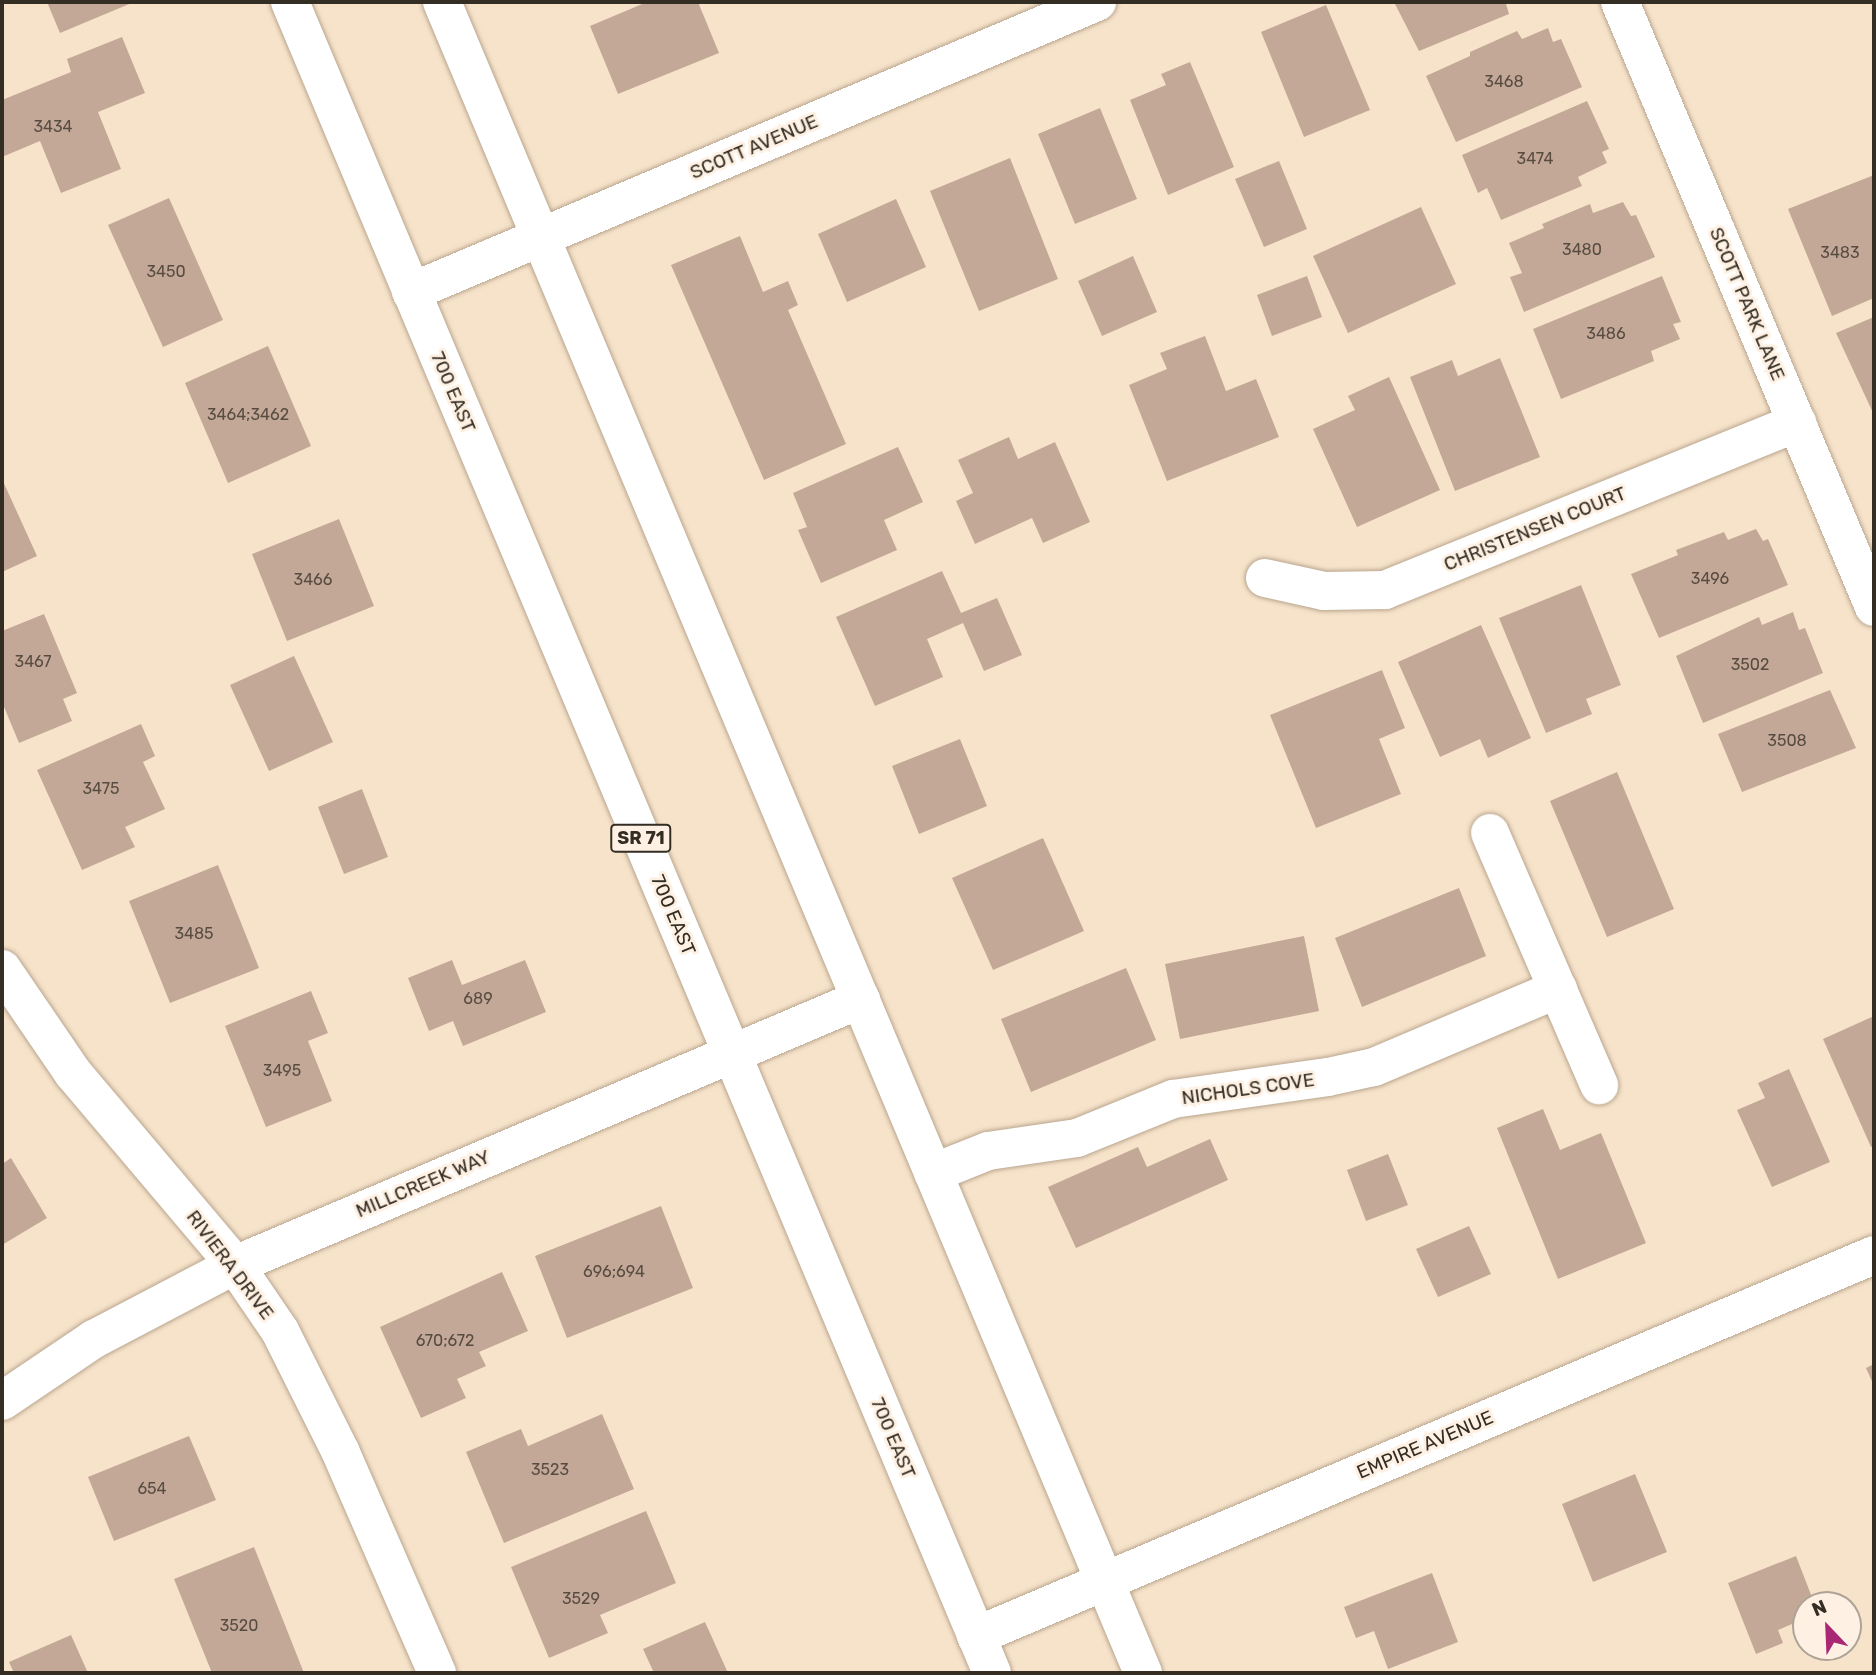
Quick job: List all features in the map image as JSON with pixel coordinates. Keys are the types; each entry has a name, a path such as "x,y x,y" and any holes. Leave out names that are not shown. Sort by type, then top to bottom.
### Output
{"street":[{"name":"700 EAST","path":"290,2 992,1673"},
{"path":"442,2 1143,1673"},
{"name":"SCOTT AVENUE","path":"411,292 1097,2"},
{"name":"SCOTT PARK LANE","path":"1620,2 1874,607"},
{"name":"CHRISTENSEN COURT","path":"1265,578 1324,591 1385,590 1797,423"},
{"path":"1490,833 1599,1085"},
{"name":"RIVIERA DRIVE","path":"2,968 73,1073 235,1265 280,1331 341,1453 437,1673"},
{"name":"NICHOLS COVE","path":"933,1173 988,1151 1077,1138 1173,1099 1328,1077 1374,1067 1558,989"},
{"name":"MILLCREEK WAY","path":"2,1402 94,1339 235,1265 861,999"},
{"name":"EMPIRE AVENUE","path":"976,1636 1874,1255"}],"building":[{"path":"47,2 134,2 60,33"},
{"path":"647,2 698,2 719,53 618,94 590,26"},
{"path":"1394,2 1511,2 1506,4 1509,14 1419,51"},
{"path":"1326,5 1370,110 1304,137 1261,32"},
{"path":"1548,28 1553,42 1561,39 1582,87 1456,142 1426,76 1517,31 1522,39"},
{"path":"122,37 145,93 98,112 121,169 61,193 40,141 2,157 2,100 71,72 67,59"},
{"path":"1190,62 1234,167 1168,195 1130,100 1166,85 1161,74"},
{"path":"1587,101 1609,149 1602,152 1607,163 1578,177 1582,186 1501,220 1487,188 1478,193 1462,155"},
{"path":"1100,108 1137,199 1075,224 1038,134"},
{"path":"1010,158 1058,279 979,311 930,191"},
{"path":"1279,161 1307,229 1264,247 1235,179"},
{"path":"1874,175 1874,298 1832,316 1788,209"},
{"path":"169,198 223,320 163,347 108,225"},
{"path":"896,199 926,267 847,302 818,234"},
{"path":"1623,202 1631,216 1636,215 1655,257 1524,312 1510,277 1522,273 1509,243 1544,228 1542,224 1590,204 1593,213"},
{"path":"1421,207 1456,284 1348,333 1313,256"},
{"path":"740,236 763,292 788,281 798,305 788,310 846,444 764,480 671,265"},
{"path":"1133,256 1157,312 1102,336 1078,281"},
{"path":"1307,276 1322,317 1272,336 1257,295"},
{"path":"1662,276 1681,322 1673,324 1680,339 1651,351 1654,361 1561,399 1533,329"},
{"path":"1874,317 1874,415 1836,333"},
{"path":"1205,336 1226,391 1256,379 1279,437 1167,481 1129,385 1167,369 1160,353"},
{"path":"268,346 311,446 228,483 185,383"},
{"path":"1500,358 1540,457 1455,491 1410,377 1452,360 1458,376"},
{"path":"1389,377 1440,490 1357,527 1313,429 1355,410 1348,396"},
{"path":"1009,437 1018,459 1055,442 1090,522 1043,543 1032,518 975,544 956,501 973,493 958,460"},
{"path":"898,447 923,502 884,520 897,550 821,583 798,530 807,527 793,493"},
{"path":"2,479 37,556 2,572"},
{"path":"339,519 374,606 287,641 252,554"},
{"path":"1756,529 1763,541 1768,539 1788,585 1659,638 1631,574 1678,555 1676,550 1724,532 1728,540"},
{"path":"942,571 961,613 997,598 1022,655 984,671 963,623 927,639 943,677 875,706 836,617"},
{"path":"1581,585 1621,685 1586,699 1592,714 1546,733 1499,618"},
{"path":"1793,612 1799,630 1805,628 1823,673 1703,723 1676,656 1759,617 1762,625"},
{"path":"44,614 77,693 63,699 72,721 19,743 2,702 2,631"},
{"path":"1481,625 1531,738 1488,758 1480,739 1440,757 1398,662"},
{"path":"294,656 333,742 269,771 230,685"},
{"path":"1382,670 1405,728 1379,739 1401,794 1316,828 1270,715"},
{"path":"1830,690 1856,748 1742,792 1718,734"},
{"path":"141,724 155,756 143,762 165,809 125,827 135,847 82,870 37,770"},
{"path":"960,739 987,806 919,834 892,766"},
{"path":"1617,772 1674,909 1607,937 1550,801"},
{"path":"362,789 388,857 344,874 318,807"},
{"path":"1043,838 1084,931 993,970 952,878"},
{"path":"218,865 259,968 170,1003 129,901"},
{"path":"1459,888 1486,956 1362,1007 1335,938"},
{"path":"1304,936 1319,1011 1180,1039 1165,964"},
{"path":"452,960 462,985 525,960 546,1012 463,1046 453,1021 429,1031 408,978"},
{"path":"1126,968 1156,1040 1031,1092 1001,1019"},
{"path":"311,991 328,1033 308,1041 332,1101 266,1127 225,1026"},
{"path":"1874,1016 1874,1146 1871,1147 1823,1039"},
{"path":"1789,1069 1830,1162 1772,1187 1737,1110 1765,1098 1758,1083"},
{"path":"1543,1109 1560,1150 1601,1133 1646,1243 1558,1279 1497,1128"},
{"path":"1210,1139 1228,1180 1076,1248 1048,1187 1138,1147 1147,1167"},
{"path":"1388,1154 1408,1205 1366,1221 1347,1170"},
{"path":"11,1158 47,1218 2,1245 2,1164"},
{"path":"661,1206 693,1288 567,1338 535,1256"},
{"path":"1469,1226 1491,1274 1438,1297 1416,1249"},
{"path":"502,1272 528,1331 479,1352 486,1366 457,1379 466,1398 421,1418 380,1327"},
{"path":"1874,1364 1874,1386 1866,1368"},
{"path":"602,1414 634,1489 504,1543 466,1452 521,1429 528,1446"},
{"path":"189,1436 216,1500 114,1541 88,1477"},
{"path":"1635,1474 1667,1552 1593,1582 1562,1504"},
{"path":"646,1511 676,1583 600,1615 608,1633 549,1658 511,1567"},
{"path":"254,1547 304,1673 212,1673 174,1579"},
{"path":"1796,1556 1810,1591 1792,1591 1792,1624 1778,1630 1783,1643 1756,1654 1728,1583"},
{"path":"1432,1573 1458,1642 1388,1669 1374,1631 1356,1638 1344,1607"},
{"path":"705,1622 728,1673 654,1673 643,1649"},
{"path":"71,1635 88,1673 14,1673 9,1662"}]}
